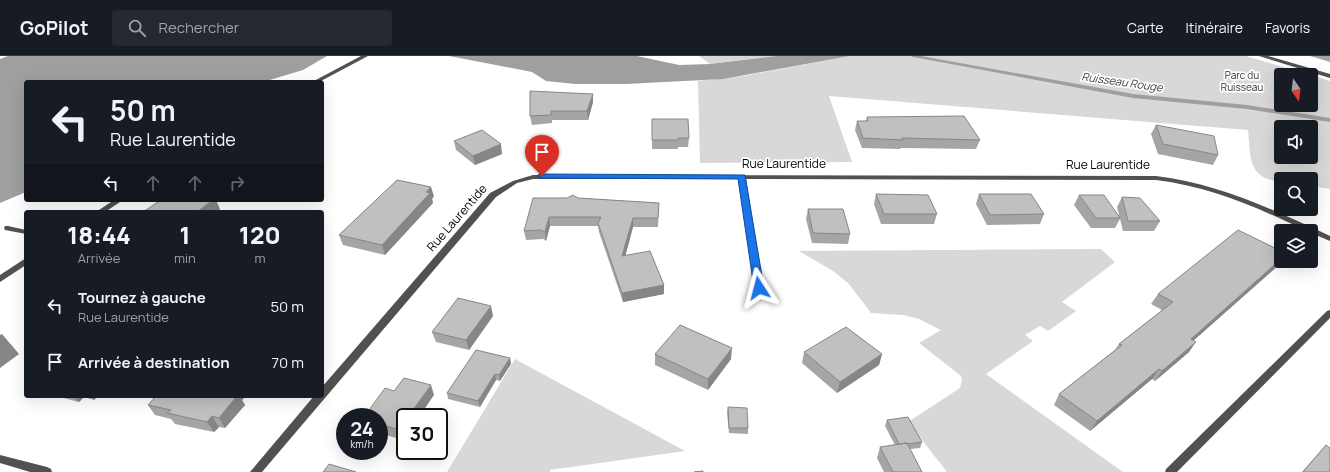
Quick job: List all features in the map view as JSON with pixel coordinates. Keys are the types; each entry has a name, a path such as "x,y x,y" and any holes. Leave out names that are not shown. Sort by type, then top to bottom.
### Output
{"street":[{"path":"319,80 365,56"},
{"path":"1262,56 1330,76"},
{"name":"Rue Laurentide","path":"324,392 493,195 506,186 523,179 542,176 1170,179 1199,184 1229,194 1330,239"},
{"path":"742,177 759,288"},
{"path":"103,210 116,202"},
{"path":"8,228 24,232"},
{"path":"0,278 24,262"},
{"path":"1170,472 1330,313"},
{"name":"Rue Laurentide","path":"255,472 318,398"},
{"path":"0,459 47,472"}],"green space":[{"path":"699,56 776,56 710,64"},
{"name":"Parc du Ruisseau","path":"850,56 1246,56 1286,68 1274,68 1274,112 1318,112 1318,77 1330,81 1330,189 1318,187 1318,172 1274,172 1274,181 1262,176 1256,171 1253,165 1248,130 829,96 852,162 700,163 698,81 743,76"},
{"path":"1101,249 1115,262 1062,302 1076,311 1048,331 1040,326 1025,335 1033,341 986,374 1123,472 947,472 908,422 960,388 962,381 961,376 919,343 941,330 919,319 903,315 871,313 848,283 833,271 799,251"},
{"path":"515,359 685,451 550,470 550,472 447,472"}],"shaded area":[{"path":"8,56 327,56 303,70 270,80 24,80 24,193 0,203 0,59"},
{"path":"449,56 637,56 679,65 710,64 776,56 850,56 723,79 626,84 575,84 546,81 532,72"}],"building":[{"path":"530,91 593,94 587,111 551,111 551,115 530,116"},
{"path":"964,116 980,140 902,138 903,140 863,138 857,121 868,121 867,117"},
{"path":"652,119 688,119 689,138 678,138 678,140 652,140"},
{"path":"1156,125 1214,136 1218,155 1163,144"},
{"path":"482,130 501,144 473,156 454,141"},
{"path":"397,180 431,187 426,192 430,193 382,245 339,235"},
{"path":"876,194 928,195 937,214 884,214"},
{"path":"979,194 1031,194 1044,214 990,215"},
{"path":"573,195 578,198 659,203 658,218 633,218 622,256 650,251 664,285 622,293 598,223 601,217 549,217 545,232 541,230 524,231 533,198 567,198"},
{"path":"1079,195 1104,195 1120,218 1096,218"},
{"path":"1122,197 1140,198 1160,221 1128,221"},
{"path":"158,202 210,202 200,210 146,210"},
{"path":"808,209 843,209 850,234 813,233"},
{"path":"1238,230 1274,248 1274,265 1191,339 1196,342 1162,371 1159,369 1097,421 1059,394 1122,345 1119,344 1173,302 1158,294"},
{"path":"458,298 491,306 466,340 432,332"},
{"path":"680,325 732,348 708,379 655,354"},
{"path":"846,327 882,354 840,382 804,352"},
{"path":"476,350 510,358 499,375 495,374 478,401 447,393"},
{"path":"404,378 431,385 414,408 396,408 396,429 388,427 388,408 371,408 385,388 394,391"},
{"path":"154,398 235,398 219,418 212,416 207,422 167,413 171,410 148,405"},
{"path":"728,407 747,408 748,428 729,428"},
{"path":"908,417 922,442 899,444 887,420"},
{"path":"907,443 922,472 893,472 880,447"},
{"path":"1326,445 1330,448 1330,472 1303,472"},
{"path":"329,464 356,472 323,472"}],"waterway":[{"name":"Ruisseau Rouge","path":"913,56 1133,96 1247,107 1330,120"}],"route":[{"path":"542,176 742,177 759,288"}]}
